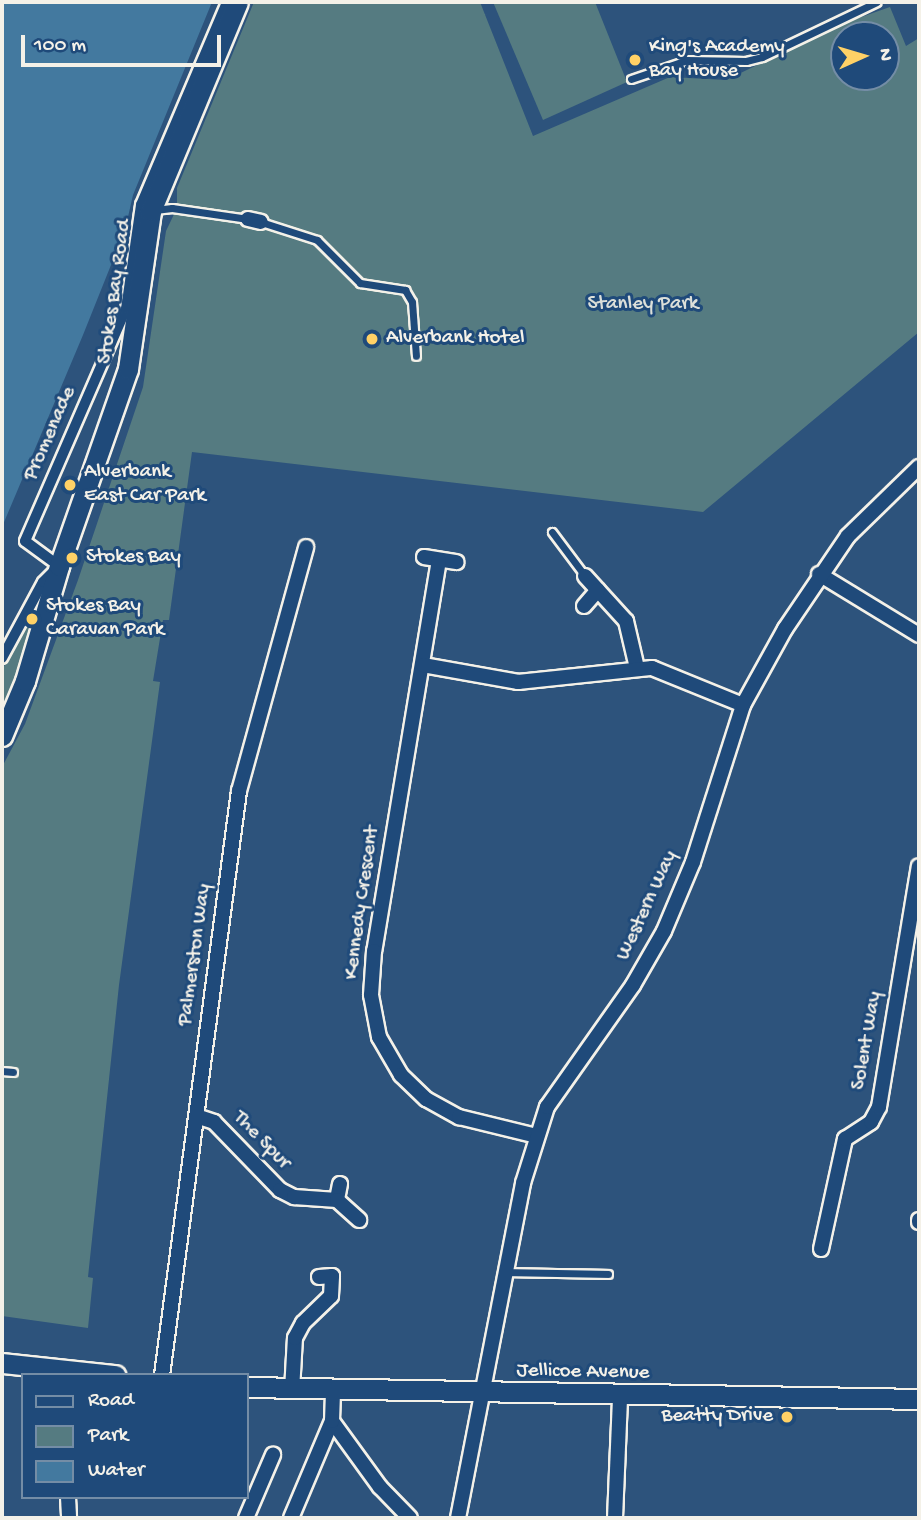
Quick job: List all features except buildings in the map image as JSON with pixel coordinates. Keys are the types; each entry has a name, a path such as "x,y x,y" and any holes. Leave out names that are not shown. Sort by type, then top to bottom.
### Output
{"street":[{"name":"Promenade","path":"59,566 25,541 126,309 141,205 227,2"},
{"name":"Stokes Bay Road","path":"2,736 25,681 59,566 128,369 151,211 238,2"},
{"name":"Western Way","path":"458,1518 506,1272 537,1136 560,1084 633,985 664,931 693,862 743,705 819,574 848,536 919,467"},
{"name":"Palmerston Way","path":"162,1373 246,755 289,621 306,547"},
{"name":"Kennedy Crescent","path":"457,562 432,559 423,664 374,951 371,995 379,1037 401,1075 426,1099 459,1117 537,1136"},
{"path":"2,658 43,582 59,566"},
{"path":"819,574 919,635"},
{"path":"584,576 626,621 637,668"},
{"path":"584,606 597,590"},
{"path":"423,664 536,682 652,668 743,705"},
{"name":"Solent Way","path":"821,1249 845,1139 871,1122 879,1107 919,866"},
{"name":"The Spur","path":"196,1116 214,1122 280,1190 294,1197 337,1200"},
{"path":"340,1184 337,1200 359,1220"},
{"path":"292,1391 295,1338 303,1323 331,1296 332,1276 319,1276"},
{"path":"2,1363 96,1373"},
{"name":"Jellicoe Avenue","path":"248,1387 292,1391 620,1397 919,1399"},
{"path":"291,1518 332,1421 333,1391"},
{"path":"615,1518 620,1397"},
{"path":"332,1421 380,1487 410,1518"},
{"path":"247,1518 273,1455"},
{"path":"68,1499 69,1518"}],"lane":[{"path":"631,79 687,61 746,61 762,57 877,2"},
{"name":"Stokes Bay Road","path":"151,211 172,208 255,220 317,240 360,284 405,290 412,302 416,356"},
{"path":"552,531 584,576"},
{"path":"2,1072 13,1072"},
{"path":"506,1272 608,1274"}],"green space":[{"name":"Stanley Park","path":"254,2 480,2 533,136 670,77 726,80 830,30 830,91 900,91 900,31 906,46 919,38 919,332 703,512 192,452 169,620 163,620 153,681 160,682 119,985 88,1277 93,1278 88,1328 2,1316 2,767 25,724 78,580 143,387 166,231 177,208 177,188"},
{"path":"493,2 595,2 627,82 543,120"},
{"name":"Stanley Park","path":"890,7 896,21 850,21"},
{"path":"37,605 22,664 2,717 2,670"}],"water":[{"path":"2,2 212,2 133,195 125,230 83,335 2,527"}],"place":[{"name":"King's Academy Bay House","path":"635,60"},
{"name":"Alverbank Hotel","path":"372,339"},
{"name":"Alverbank East Car Park","path":"70,485"},
{"name":"Stokes Bay","path":"72,558"},
{"name":"Stokes Bay Caravan Park","path":"32,619"},
{"name":"Beatty Drive","path":"787,1417"}]}
